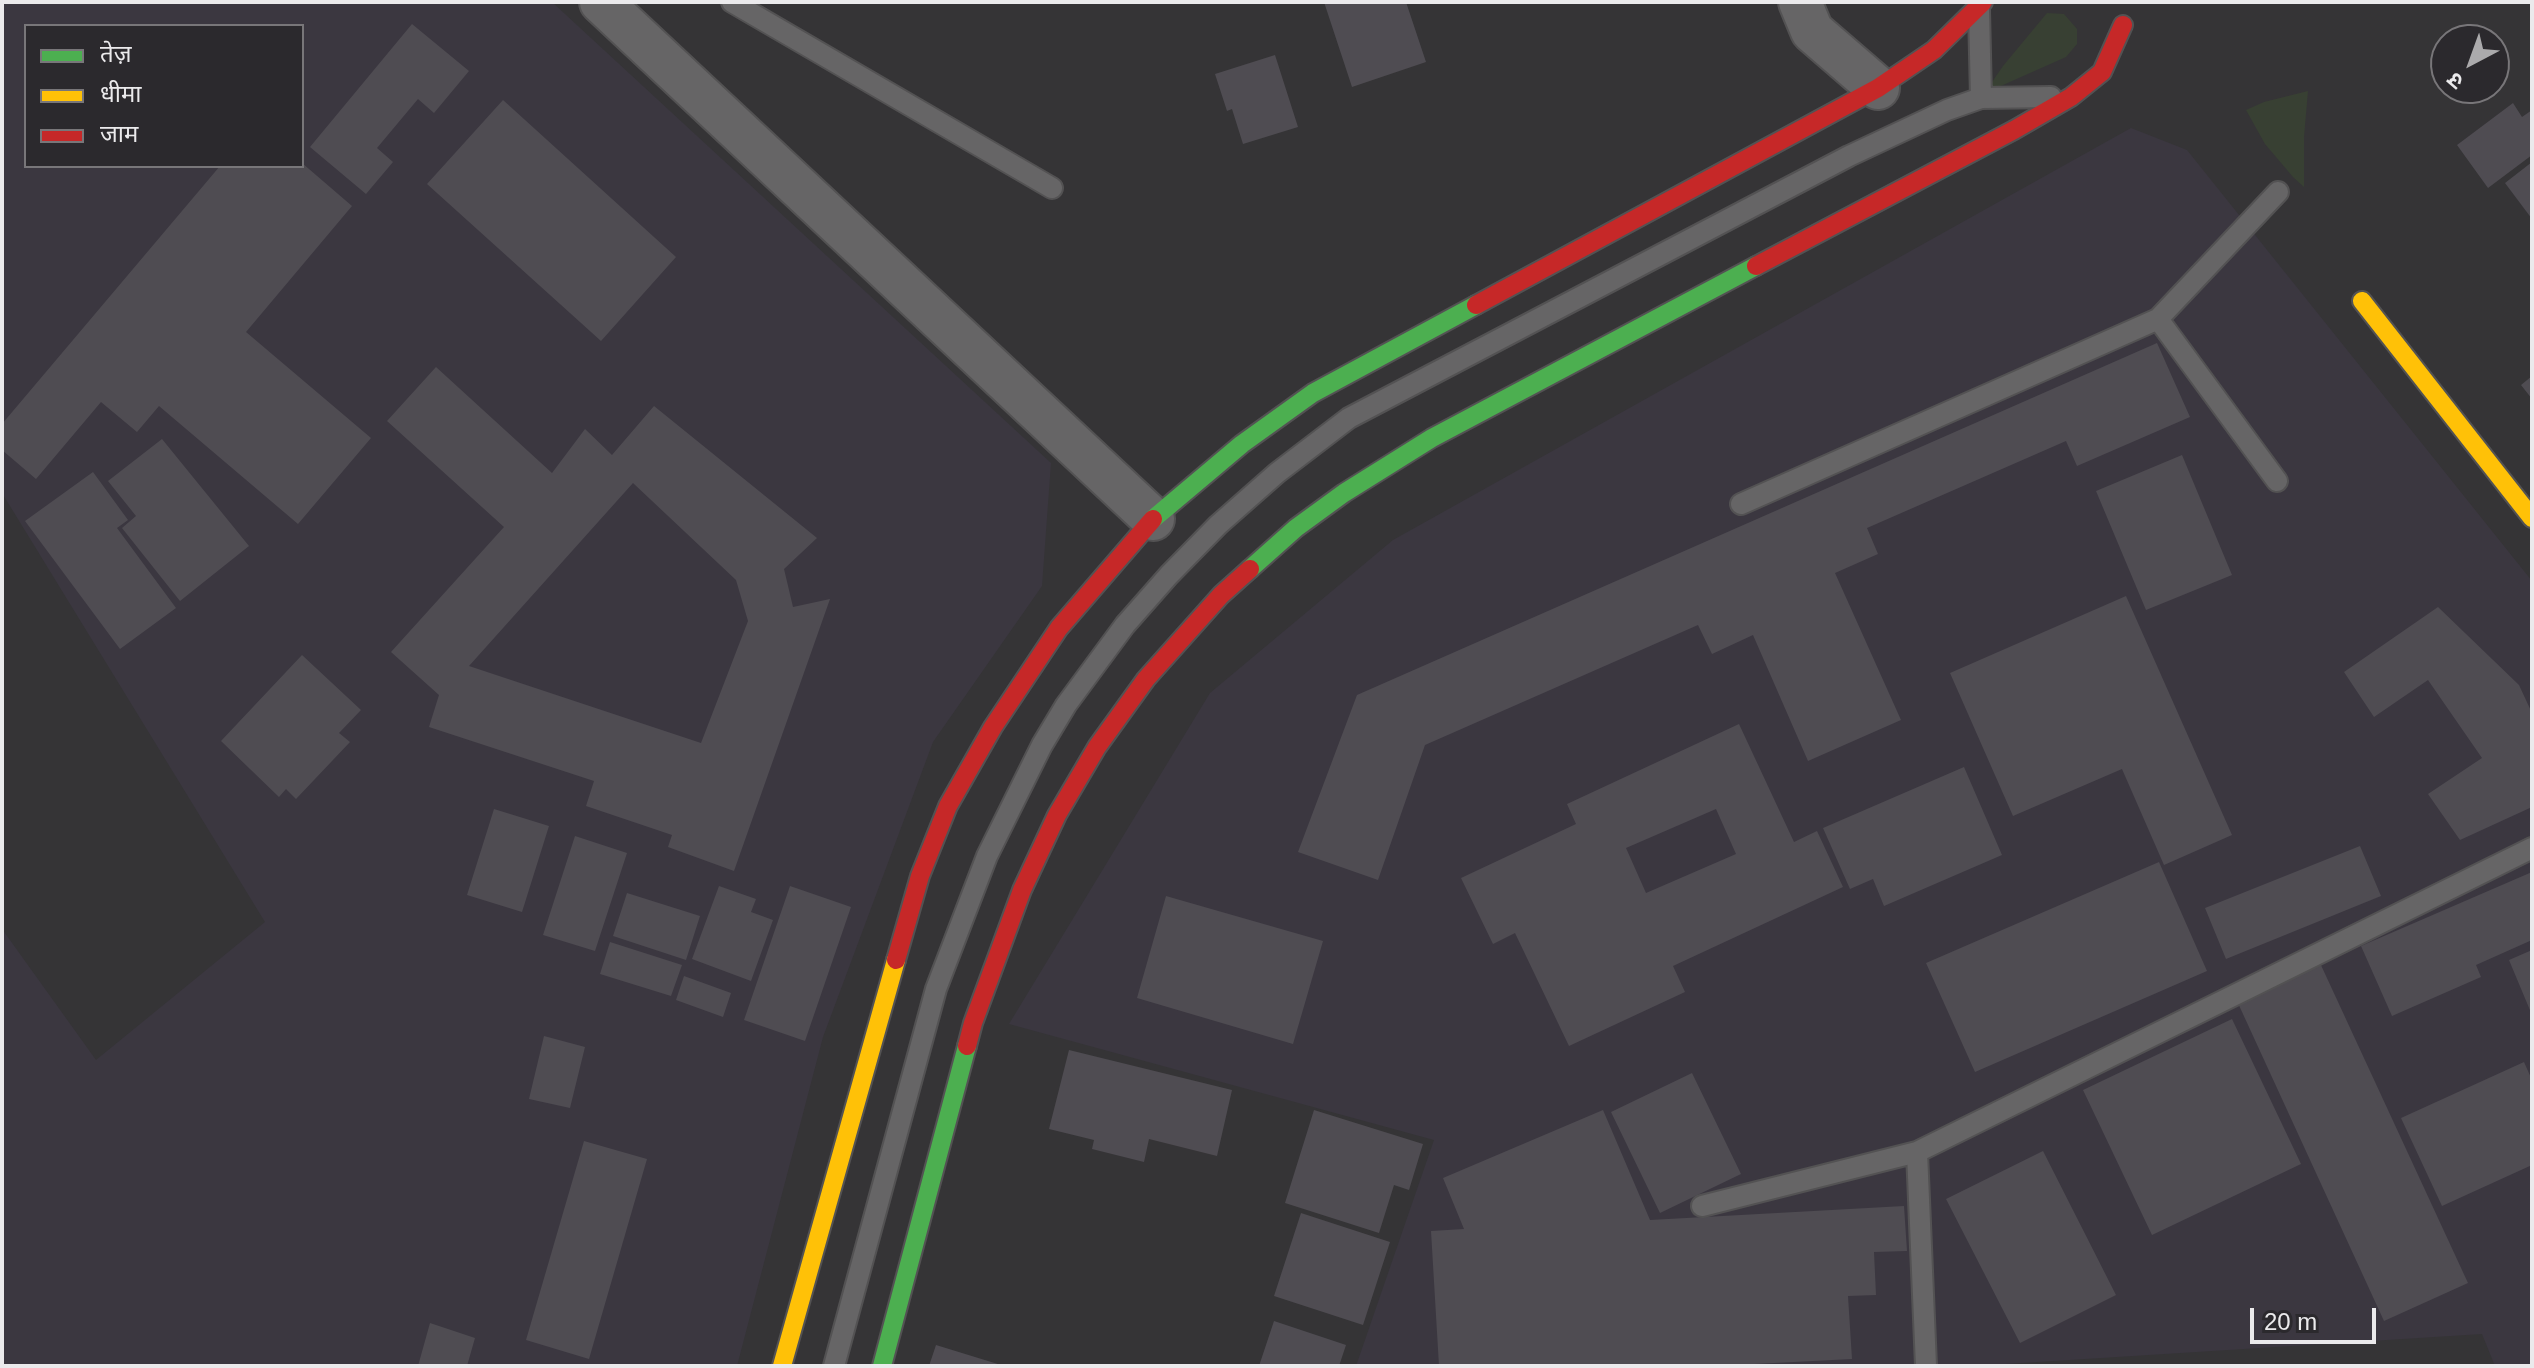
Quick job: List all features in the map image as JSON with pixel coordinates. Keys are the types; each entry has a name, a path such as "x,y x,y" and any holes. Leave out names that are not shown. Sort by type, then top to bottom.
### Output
{"main road":[{"path":"782,1366 920,876 948,806 993,727 1059,628 1153,519 1242,444 1313,393 1878,88 1934,50 1981,5"},
{"path":"882,1366 973,1023 1022,890 1057,815 1097,747 1146,679 1221,595 1296,528 1344,493 1432,438 2071,97 2102,72 2123,25"},
{"path":"2362,301 2532,518"}],"street":[{"path":"601,2 1153,519"},
{"path":"1800,2 1812,31 1878,88"}],"lane":[{"path":"732,2 1052,188"},
{"path":"1981,5 1981,98"},
{"path":"834,1366 936,989 987,856 1042,745 1066,705 1125,625 1169,575 1218,525 1277,473 1349,418 1849,156 1947,110 1981,98 2071,97"},
{"path":"1741,504 2158,319 2278,192"},
{"path":"2158,319 2277,481"},
{"path":"2511,492 2532,476"},
{"path":"1702,1206 1917,1152 2532,848"},
{"path":"1917,1152 1926,1366"}],"shaded area":[{"path":"2,2 552,2 1051,463 1042,586 933,742 823,1037 737,1366 2,1366 2,929 96,1060 265,922 2,493"},
{"path":"2131,128 2187,150 2532,581 2532,1366 2495,1366 2482,1334 1974,1366 1356,1366 1434,1140 1009,1024 1210,693 1393,540"}],"green space":[{"path":"2047,13 2064,14 2077,29 2077,44 2066,57 1994,89 1990,85 2003,66"},
{"path":"2308,91 2304,187 2265,144 2246,110"}],"building":[{"path":"1324,2 1406,2 1426,62 1352,87"},
{"path":"412,24 469,71 434,113 418,99 377,148 393,162 366,194 310,147"},
{"path":"1275,55 1298,127 1243,144 1232,109 1227,111 1215,74"},
{"path":"503,100 676,257 601,341 427,184"},
{"path":"2513,103 2522,117 2532,110 2532,155 2488,188 2457,145"},
{"path":"2532,162 2532,219 2505,183"},
{"path":"304,165 352,206 246,332 371,438 298,524 159,406 137,432 101,402 36,479 2,450 2,424 218,168 304,168"},
{"path":"2157,343 2190,417 2077,466 2066,441 1867,528 1878,554 1835,573 1901,720 1808,761 1753,635 1712,654 1698,625 1425,745 1378,880 1298,852 1357,695"},
{"path":"436,367 552,473 585,429 612,455 654,406 817,538 784,569 793,607 830,599 734,871 668,847 672,835 586,806 594,781 429,727 439,695 391,652 504,527 387,421","holes":["633,483 736,580 748,621 701,743 469,666"]},
{"path":"2532,376 2532,399 2521,385"},
{"path":"162,439 249,546 180,601 122,528 136,516 108,481"},
{"path":"2182,455 2232,575 2146,610 2096,491"},
{"path":"93,472 128,520 117,528 176,608 120,649 25,521"},
{"path":"2126,596 2232,835 2164,865 2122,769 2013,816 1950,673"},
{"path":"2438,607 2519,685 2532,713 2532,807 2460,840 2428,794 2482,758 2428,680 2374,717 2344,672"},
{"path":"302,655 361,710 339,733 350,742 296,799 286,789 279,797 221,741"},
{"path":"1739,724 1794,842 1817,831 1843,887 1673,966 1685,992 1569,1046 1515,933 1493,944 1461,878 1576,824 1567,804","holes":["1716,809 1736,854 1646,893 1626,848"]},
{"path":"1964,767 2002,855 1884,906 1873,879 1850,889 1823,828"},
{"path":"494,809 549,826 522,912 467,895"},
{"path":"575,836 627,853 595,951 543,935"},
{"path":"2360,846 2381,896 2226,959 2205,908"},
{"path":"2159,862 2207,971 1975,1072 1926,963"},
{"path":"2532,872 2532,940 2476,965 2481,977 2392,1016 2361,946"},
{"path":"719,886 756,899 751,912 773,920 751,981 692,959"},
{"path":"790,886 851,907 805,1041 744,1020"},
{"path":"627,893 700,916 686,960 613,936"},
{"path":"1166,896 1323,941 1293,1044 1137,998"},
{"path":"610,942 682,965 671,996 600,974"},
{"path":"2532,950 2532,1015 2509,960"},
{"path":"2320,963 2468,1283 2384,1321 2237,1001"},
{"path":"684,976 731,993 723,1017 676,1000"},
{"path":"2232,1019 2301,1164 2152,1235 2083,1090"},
{"path":"544,1036 585,1047 570,1108 529,1099"},
{"path":"1069,1050 1232,1090 1217,1156 1149,1139 1144,1162 1092,1149 1094,1140 1049,1129"},
{"path":"2524,1062 2532,1080 2532,1165 2442,1206 2401,1118"},
{"path":"1692,1073 1741,1174 1660,1213 1611,1112"},
{"path":"1314,1110 1423,1144 1409,1190 1394,1185 1379,1233 1285,1203"},
{"path":"1603,1110 1650,1220 1904,1206 1907,1251 1874,1252 1876,1295 1848,1296 1852,1359 1716,1366 1439,1366 1431,1231 1464,1229 1443,1178"},
{"path":"584,1141 647,1159 589,1359 526,1340"},
{"path":"2043,1151 2116,1295 2020,1343 1946,1199"},
{"path":"1301,1213 1390,1242 1363,1325 1274,1296"},
{"path":"1274,1321 1346,1345 1339,1366 1259,1366"},
{"path":"430,1323 475,1338 467,1366 418,1366"},
{"path":"936,1345 1001,1365 1001,1366 929,1366"}],"traffic: fast":[{"path":"1250,569 1296,528 1344,493 1432,438 1756,266"},
{"path":"1153,519 1242,444 1313,393 1476,305"},
{"path":"882,1366 967,1046"}],"traffic: slow":[{"path":"2362,301 2532,518"},
{"path":"782,1366 896,960"}],"traffic: jam":[{"path":"1476,305 1878,88 1934,50 1983,2"},
{"path":"1756,266 2071,97 2102,72 2123,25"},
{"path":"896,960 920,876 948,806 993,727 1059,628 1153,519"},
{"path":"967,1046 1022,890 1057,815 1097,747 1146,679 1221,595 1250,569"}]}
